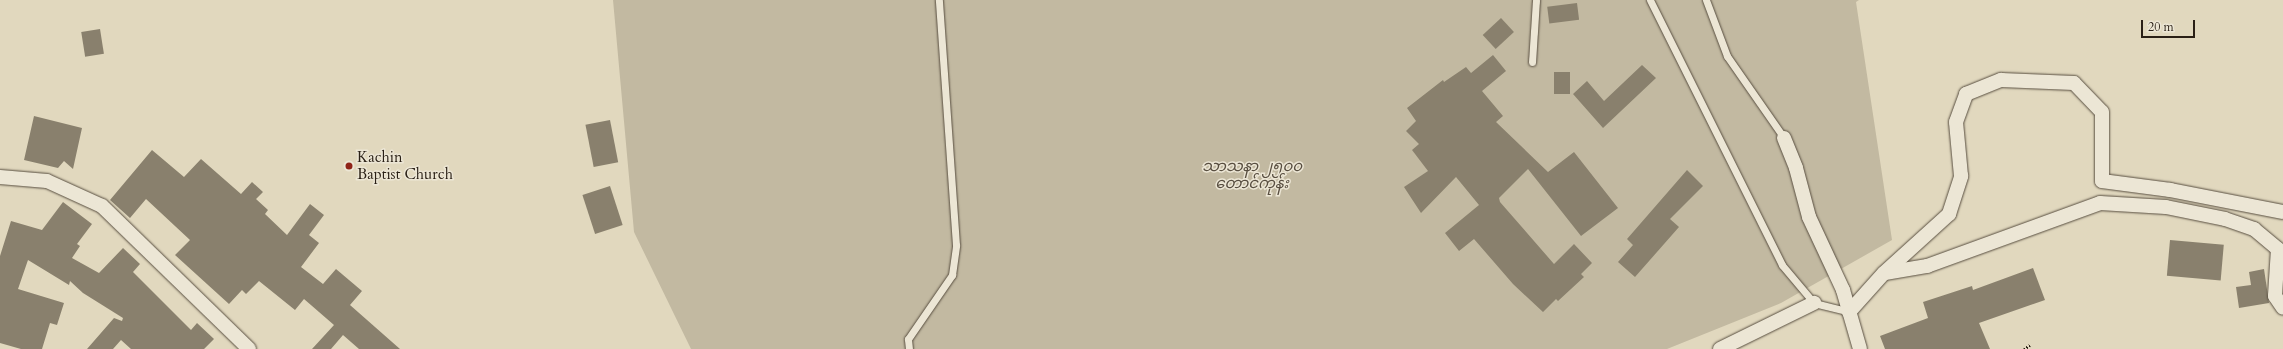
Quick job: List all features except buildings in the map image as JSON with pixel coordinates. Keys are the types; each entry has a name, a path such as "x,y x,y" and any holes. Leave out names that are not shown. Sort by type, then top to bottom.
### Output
{"street":[{"path":"1849,312 1884,273 1949,214 1961,176 1956,122 1966,94 2002,80 2074,83 2102,112 2102,181 2100,203"},
{"path":"1784,138 1796,168 1809,217 1843,290 1860,349"},
{"path":"0,177 47,181 102,206 249,349"},
{"path":"2102,181 2170,190 2283,212"},
{"path":"1884,273 1927,266 2100,203 2166,207 2225,219 2254,229 2278,249 2275,296 2283,308"},
{"path":"1720,349 1814,303"}],"lane":[{"path":"909,349 908,339 952,275 956,245 939,0"},
{"path":"1532,62 1536,0"},
{"path":"1650,0 1782,265 1814,303 1849,312"},
{"path":"1706,0 1727,56 1784,138"}],"path":[{"path":"2024,349 2030,345"}],"green space":[{"name":"သာသနာ ၂၅၀၀ တောင်ကုန်း","path":"613,0 1859,0 1856,2 1892,240 1781,303 1667,349 691,349 634,232"}],"place":[{"name":"Kachin Baptist Church","path":"349,166"}]}
